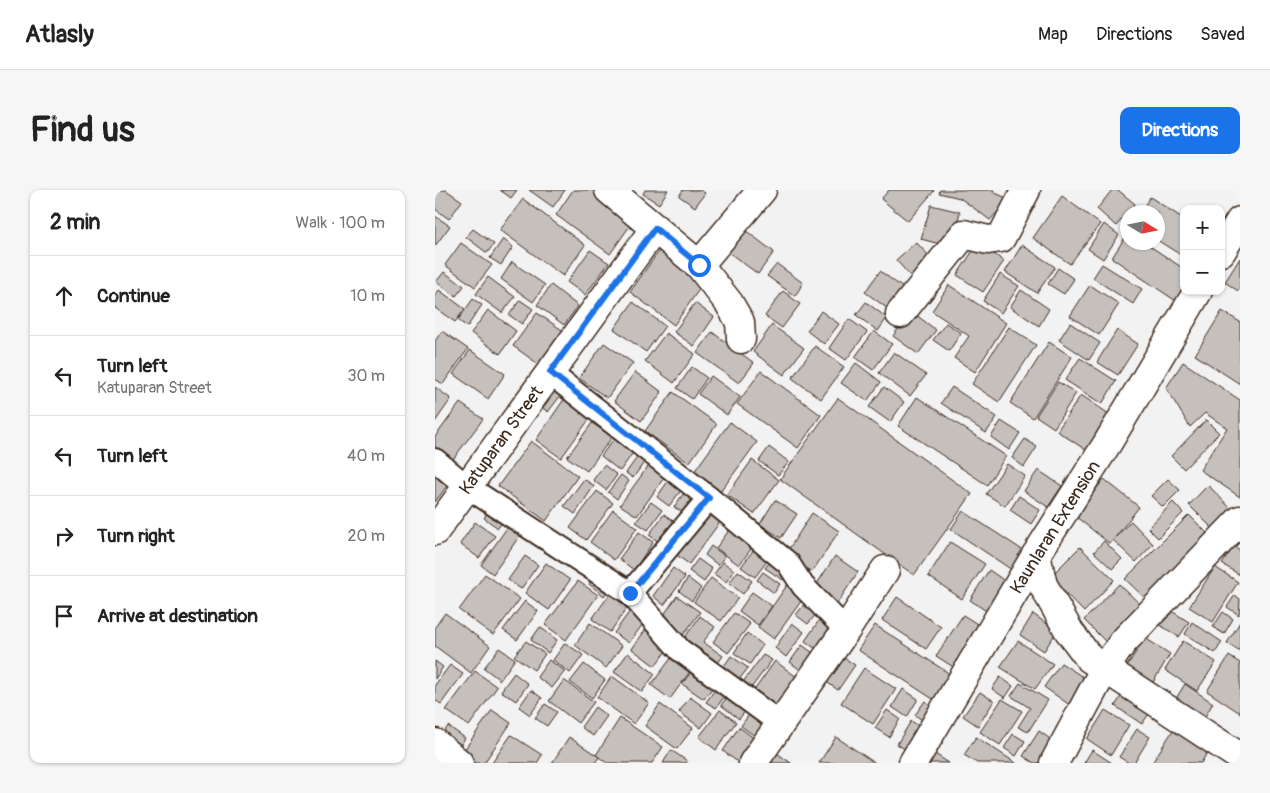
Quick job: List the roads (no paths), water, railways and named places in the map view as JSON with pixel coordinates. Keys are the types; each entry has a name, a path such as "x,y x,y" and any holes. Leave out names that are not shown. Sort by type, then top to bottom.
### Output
{"street":[{"path":"609,190 699,265 729,302 741,322 741,338"},
{"path":"699,265 762,190"},
{"path":"900,314 964,234 988,240 1001,238 1026,190"},
{"name":"Katuparan Street","path":"435,530 655,228"},
{"name":"Kaunlaran Extension","path":"913,763 1036,555 1107,444 1196,295"},
{"path":"1054,763 1105,668 1123,642 1240,520"},
{"path":"1036,555 1043,586 1069,632 1089,658 1240,757"},
{"path":"753,763 846,630 885,570"},
{"path":"435,743 459,763"}],"lane":[{"path":"550,372 788,563 803,586 846,630"},
{"path":"435,460 466,486 630,593 680,650 781,724"},
{"path":"630,593 709,498"}]}
